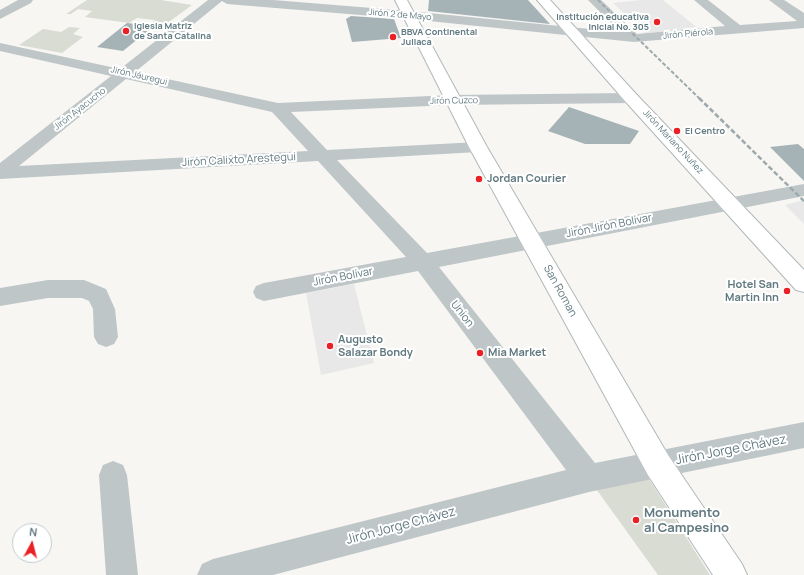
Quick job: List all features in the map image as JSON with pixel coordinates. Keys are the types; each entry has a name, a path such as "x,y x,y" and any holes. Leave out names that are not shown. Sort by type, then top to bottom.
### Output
{"main road":[{"name":"Jirón Mariano Nuñez","path":"543,0 631,98 731,203 804,284"},
{"name":"San Roman","path":"405,8 478,147 658,465 731,575"}],"street":[{"path":"0,15 27,0"},
{"name":"Jirón Ayacucho","path":"0,172 216,0"},
{"name":"Jirón 2 de Mayo","path":"226,0 405,8 572,32"},
{"path":"594,0 634,38"},
{"path":"700,0 738,30"},
{"path":"775,0 804,19"},
{"name":"Jirón Piérola","path":"572,32 634,38 804,24"},
{"name":"Jirón Jáuregui","path":"0,47 125,73 278,108"},
{"name":"Jirón Cuzco","path":"278,108 452,100 631,98"},
{"name":"Union","path":"278,108 423,262 589,478"},
{"name":"Jirón Calixto Arestegui","path":"0,172 478,147"},
{"name":"Jirón Jirón Bolívar","path":"423,262 532,240 799,191"},
{"name":"Jirón Bolívar","path":"264,292 423,262"},
{"path":"0,297 48,289 84,289 98,295 104,309 106,337"},
{"name":"Jirón Jorge Chávez","path":"658,465 804,435"},
{"path":"589,478 658,465"},
{"path":"113,475 122,575"},
{"name":"Jirón Jorge Chávez","path":"213,575 589,478"}],"shaded area":[{"path":"87,0 161,0 192,5 162,27 149,25 155,20 137,18 129,23 85,17 92,11 78,9 71,14 66,14"},
{"path":"641,0 663,0 699,29 645,33 613,3"},
{"path":"69,27 80,28 73,34 83,37 62,53 19,45 43,29 61,32"},
{"path":"804,200 804,224 785,205"},
{"path":"354,284 374,363 321,375 306,293"},
{"path":"642,468 710,575 658,575 589,479"}],"building":[{"path":"429,0 528,0 550,24 428,11"},
{"path":"351,16 394,19 401,38 352,42 346,19"},
{"path":"127,23 154,26 123,51 97,47"},
{"path":"569,107 639,131 630,144 585,144 548,131"},
{"path":"798,144 804,149 804,181 770,147"}],"railway":[{"path":"598,0 700,99"},
{"path":"699,98 804,201"}],"place":[{"name":"Institución educativa inicial No. 305","path":"657,22"},
{"name":"Iglesia Matriz de Santa Catalina","path":"126,31"},
{"name":"BBVA Continental Juliaca","path":"393,37"},
{"name":"El Centro","path":"677,131"},
{"name":"Jordan Courier","path":"479,179"},
{"name":"Hotel San Martin Inn","path":"787,291"},
{"name":"Augusto Salazar Bondy","path":"330,346"},
{"name":"Mia Market","path":"480,353"},
{"name":"Monumento al Campesino","path":"636,520"}]}
